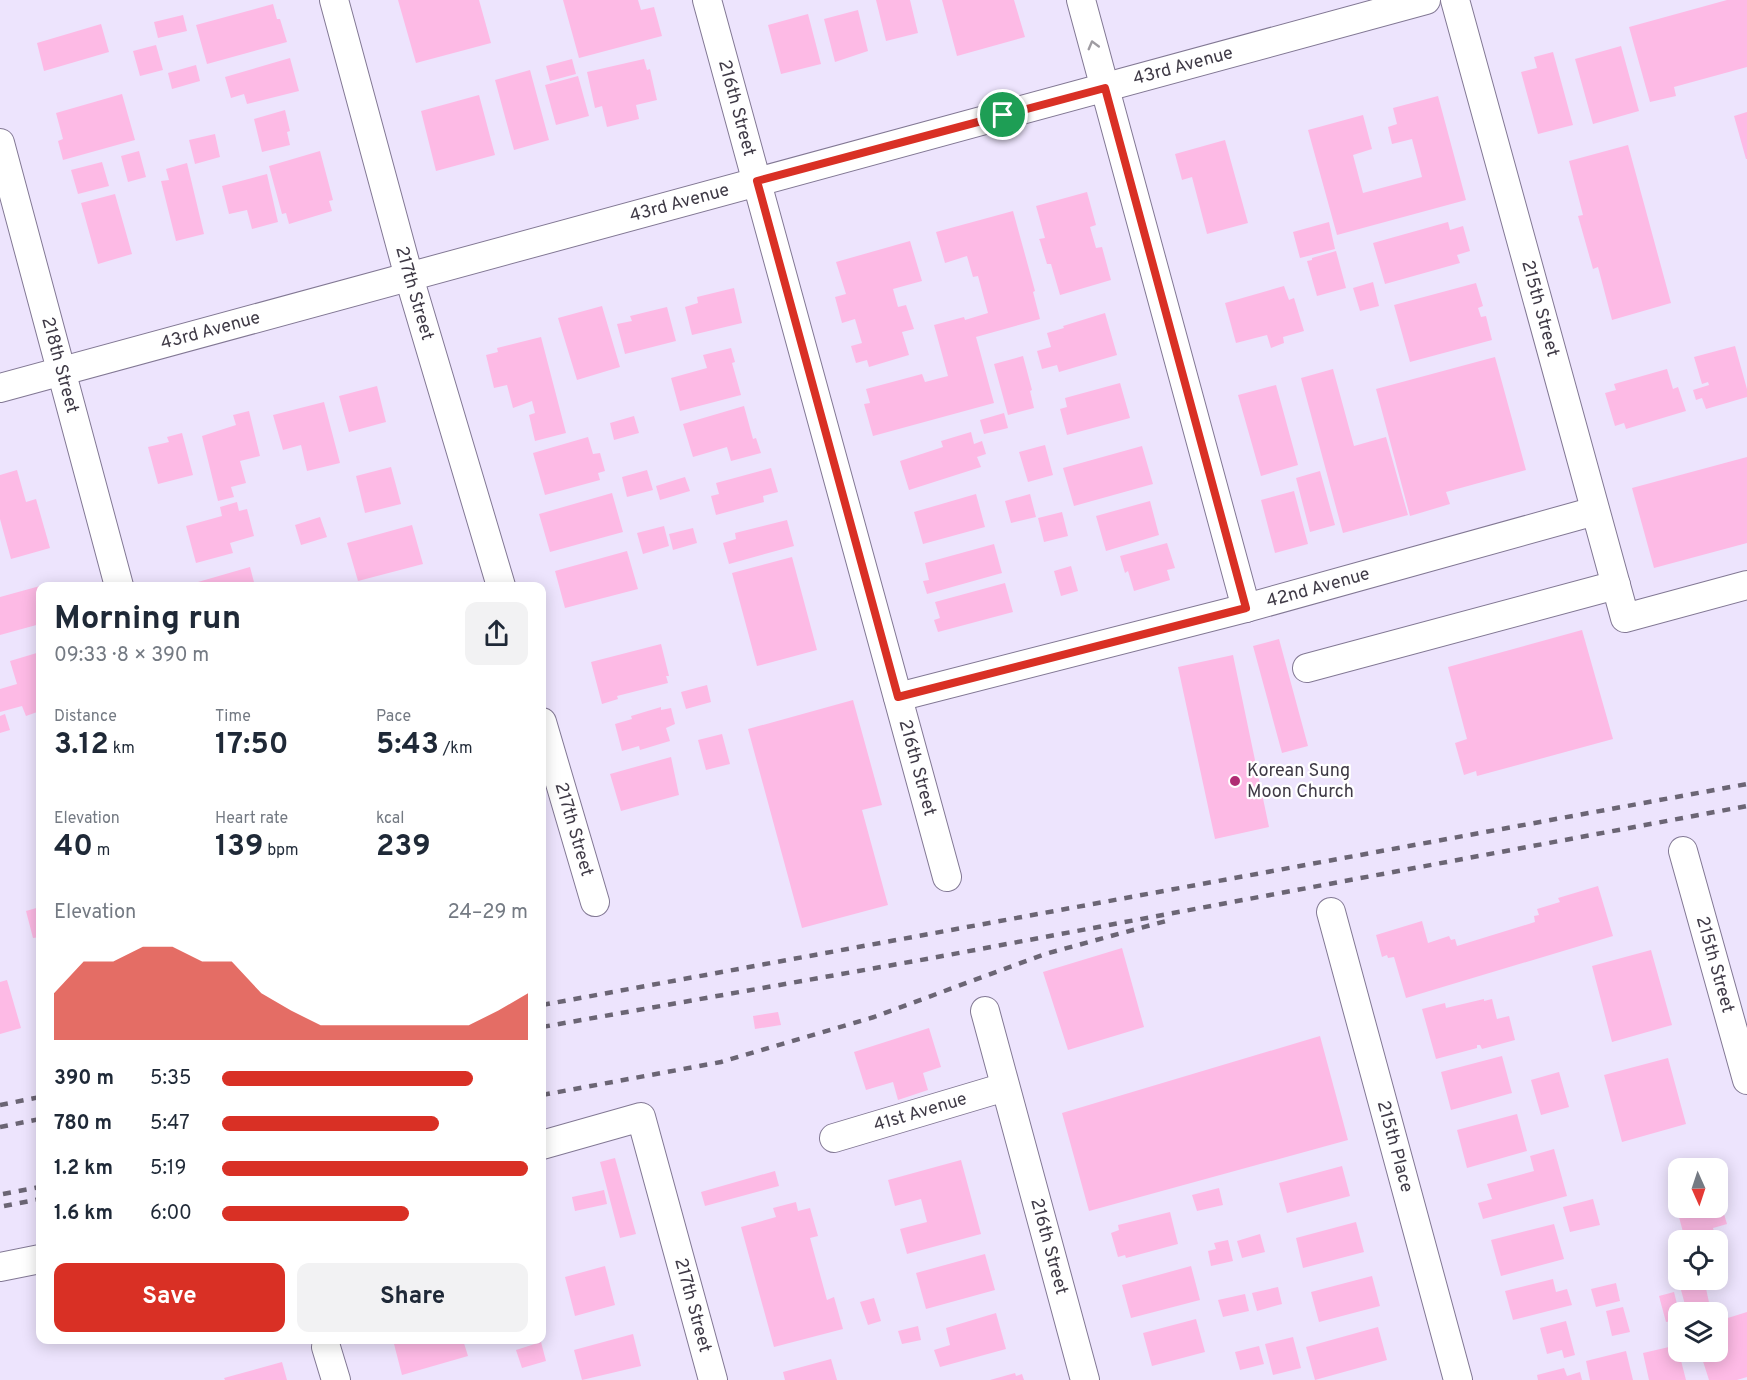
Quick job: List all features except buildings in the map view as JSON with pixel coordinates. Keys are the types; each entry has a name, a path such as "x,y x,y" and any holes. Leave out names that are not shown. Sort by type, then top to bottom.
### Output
{"street":[{"name":"217th Street","path":"334,0 409,277 500,582"},
{"name":"216th Street","path":"707,0 947,878"},
{"path":"1081,0 1246,608"},
{"name":"43rd Avenue","path":"0,388 1426,0"},
{"name":"215th Street","path":"1455,0 1625,618 1747,585"},
{"name":"218th Street","path":"0,143 118,582"},
{"name":"42nd Avenue","path":"898,697 1246,608 1595,511"},
{"path":"1307,668 1616,585"},
{"name":"217th Street","path":"546,736 595,902"},
{"name":"215th Street","path":"1683,850 1747,1080"},
{"name":"215th Place","path":"1331,912 1458,1380"},
{"name":"216th Street","path":"985,1011 1085,1380"},
{"name":"41st Avenue","path":"834,1137 1005,1087"},
{"name":"217th Street","path":"546,1144 641,1117 712,1380"},
{"path":"0,1267 36,1260"},
{"path":"326,1347 336,1380"}],"railway":[{"path":"546,1004 1747,784"},
{"path":"546,1026 932,958 1747,806"},
{"path":"546,1094 721,1062 874,1017 1045,954 1166,921"},
{"path":"0,1105 36,1098"},
{"path":"0,1127 36,1120"},
{"path":"3,1194 36,1188"},
{"path":"4,1206 36,1200"}],"place":[{"name":"Korean Sung Moon Church","path":"1235,781"}],"route":[{"path":"1105,88 1246,608 898,697 757,181 1003,115 1105,88"}]}
